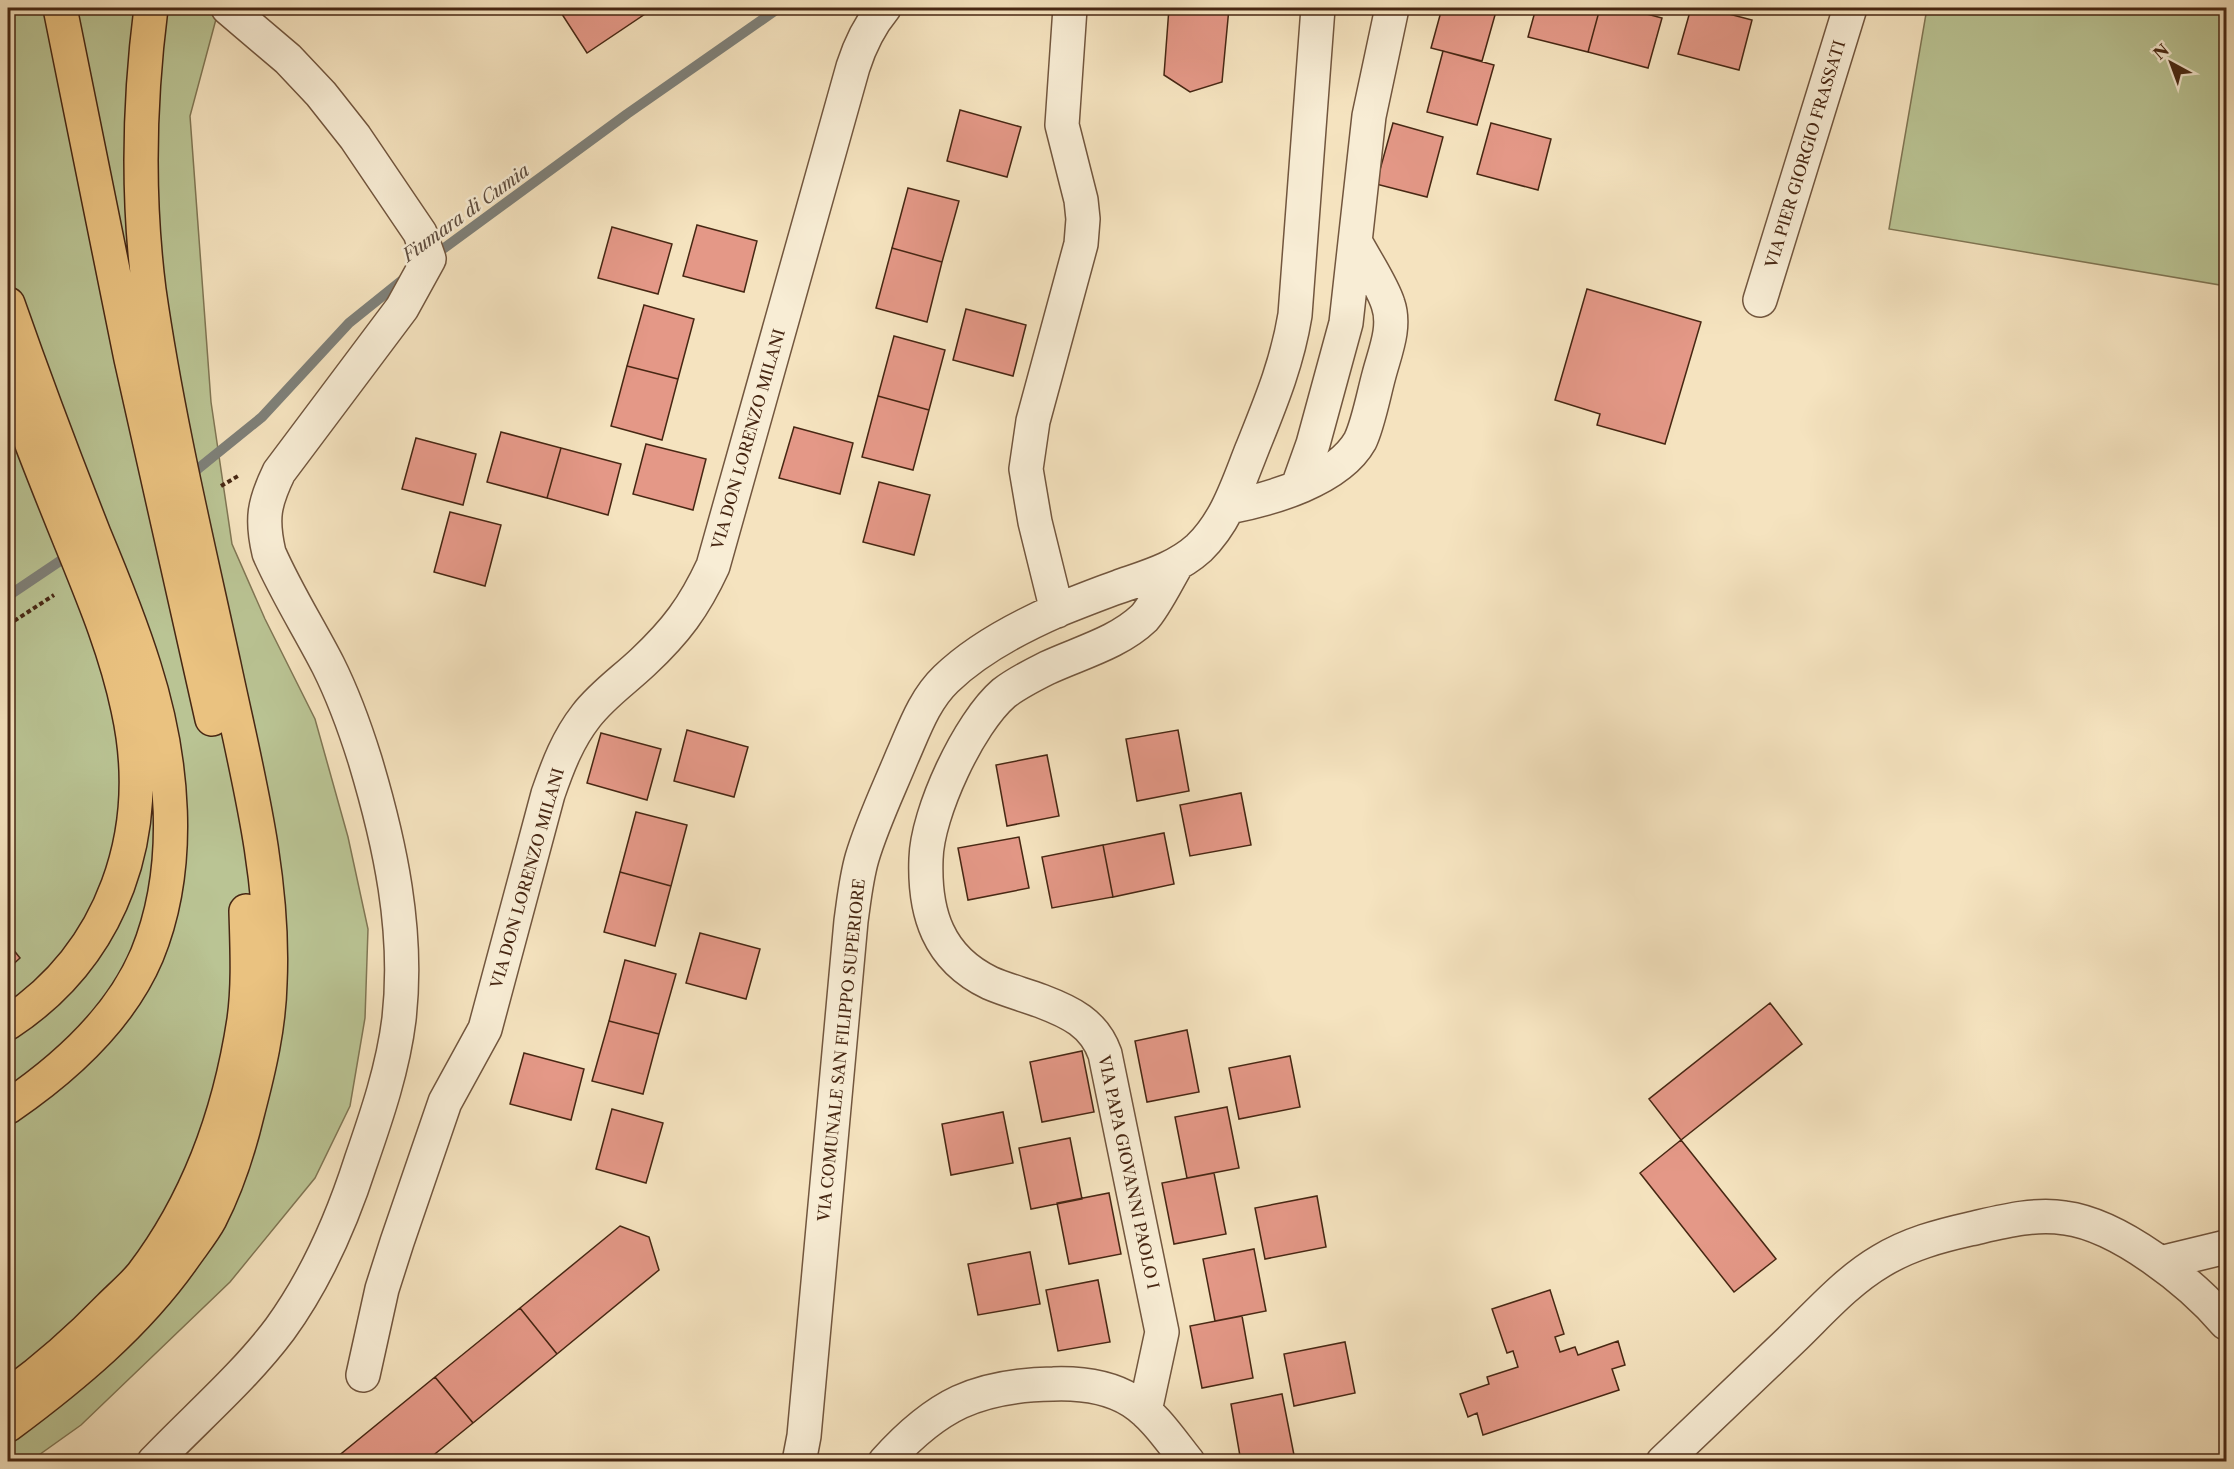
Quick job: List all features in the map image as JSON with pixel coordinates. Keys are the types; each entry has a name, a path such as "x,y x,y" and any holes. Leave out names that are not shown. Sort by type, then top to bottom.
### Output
{"highway":[{"path":"8,1396 73,1345 141,1276 186,1209 209,1157 236,1061 244,1019 248,950 242,866 234,820 131,359 60,8"},
{"path":"8,1425 87,1364 160,1291 209,1222 233,1169 260,1067 268,1015 270,949 263,860 180,458 160,353 146,260 140,170 140,114 151,8"},
{"path":"8,304 145,668 166,758 171,800 167,873 162,910 147,956 105,1023 76,1054 28,1094 8,1107"},
{"path":"8,380 108,633 129,710 136,788 134,826 127,860 116,895 100,927 79,958 56,983 30,1009 8,1023"}],"street":[{"path":"154,1461 257,1355 279,1329 316,1270 339,1223 383,1096 399,1020 402,978 401,939 390,856 364,758 330,669 269,553 264,533 264,514 267,496 279,472 402,308 429,259 420,233 355,137 321,93 288,59 228,8"},
{"name":"VIA DON LORENZO MILANI","path":"363,1375 382,1289 445,1102 485,1029 548,794 559,762 572,736 587,714 684,620 699,596 713,566 853,67 871,23 884,8"},
{"path":"1057,610 1035,522 1026,469 1033,422 1081,244 1083,219 1081,200 1062,125 1070,8"},
{"name":"VIA COMUNALE SAN FILIPPO SUPERIORE","path":"799,1461 804,1436 851,921 861,860 870,833 929,699 945,680 965,663 1017,630 1057,610 1150,577 1177,564 1199,548 1229,507 1282,376 1290,346 1295,315 1318,8"},
{"path":"1298,486 1313,444 1346,323 1369,116 1392,8"},
{"name":"VIA PIER GIORGIO FRASSATI","path":"1760,300 1850,8"},
{"path":"1229,507 1252,502 1328,473 1349,455 1361,440 1391,333 1389,304 1356,243"},
{"name":"VIA PAPA GIOVANNI PAOLO I","path":"1145,1411 1162,1332 1105,1054 1100,1040 1091,1028 1077,1016 990,983 972,973 954,958 940,940 932,918 927,898 925,866 930,829 938,804 974,730 989,709 1005,693 1025,680 1124,633 1144,617 1177,564"},
{"path":"1663,1461 1836,1296 1880,1261 1905,1247 1938,1236 2032,1217 2065,1218 2090,1224 2117,1236 2160,1263 2213,1307 2226,1323"},
{"path":"2160,1263 2226,1247"},
{"path":"885,1461 915,1430 956,1402 998,1388 1029,1384 1070,1383 1096,1386 1131,1401 1145,1411 1188,1461"}],"path":[{"path":"8,625 61,590"}],"green space":[{"path":"8,8 219,8 190,116 211,402 232,544 265,619 315,719 348,837 368,929 365,1018 350,1106 315,1178 230,1282 81,1425 29,1462 8,1461"},
{"path":"1927,8 2226,8 2226,286 1889,229"}],"building":[{"path":"558,8 650,8 651,10 587,53"},
{"path":"1169,8 1229,8 1222,82 1190,92 1164,75"},
{"path":"1442,8 1497,8 1482,61 1431,48"},
{"path":"1536,8 1600,8 1588,52 1528,37"},
{"path":"1600,8 1624,8 1662,18 1648,68 1588,52"},
{"path":"1691,8 1706,8 1752,20 1739,70 1678,54"},
{"path":"1443,51 1494,65 1477,125 1427,112"},
{"path":"960,110 1021,127 1007,177 947,161"},
{"path":"1393,123 1443,137 1427,197 1376,184"},
{"path":"1491,123 1551,139 1538,190 1477,174"},
{"path":"908,188 959,201 942,262 892,248"},
{"path":"697,225 757,241 744,292 683,276"},
{"path":"612,227 672,244 658,294 598,278"},
{"path":"892,248 942,262 927,322 876,308"},
{"path":"1587,289 1701,322 1665,444 1597,425 1600,414 1555,400"},
{"path":"644,305 694,319 678,379 627,366"},
{"path":"966,309 1026,325 1013,376 953,360"},
{"path":"894,336 945,350 929,410 878,396"},
{"path":"627,366 678,379 662,440 611,426"},
{"path":"878,396 929,410 913,470 862,457"},
{"path":"794,427 853,443 840,494 779,478"},
{"path":"501,432 561,448 547,498 487,482"},
{"path":"416,438 476,454 463,505 402,489"},
{"path":"646,444 706,459 693,510 633,494"},
{"path":"561,448 621,464 608,515 547,498"},
{"path":"879,482 930,495 914,555 863,542"},
{"path":"450,512 501,525 485,586 434,572"},
{"path":"687,730 748,747 734,797 674,781"},
{"path":"1178,730 1189,791 1137,801 1126,739"},
{"path":"601,733 661,749 647,800 587,783"},
{"path":"1047,755 1059,816 1007,826 996,765"},
{"path":"1241,793 1251,845 1190,856 1180,805"},
{"path":"636,812 687,825 671,886 620,872"},
{"path":"1164,833 1174,884 1113,897 1103,845"},
{"path":"1019,837 1029,888 968,900 958,848"},
{"path":"1103,845 1113,897 1052,908 1042,857"},
{"path":"620,872 671,886 655,946 604,932"},
{"path":"700,933 760,949 746,999 686,983"},
{"path":"8,943 20,958 8,969"},
{"path":"625,960 676,974 659,1034 609,1021"},
{"path":"1770,1003 1802,1044 1681,1140 1649,1099"},
{"path":"609,1021 659,1034 643,1094 592,1081"},
{"path":"1187,1030 1199,1092 1147,1102 1135,1041"},
{"path":"1082,1051 1094,1112 1042,1122 1030,1062"},
{"path":"524,1053 584,1069 571,1120 510,1104"},
{"path":"1290,1056 1300,1107 1239,1119 1229,1068"},
{"path":"1227,1107 1239,1168 1187,1178 1175,1117"},
{"path":"612,1109 663,1123 646,1183 596,1169"},
{"path":"1003,1112 1013,1163 951,1175 942,1124"},
{"path":"1070,1138 1082,1199 1031,1209 1019,1148"},
{"path":"1681,1140 1776,1259 1734,1292 1640,1173"},
{"path":"1214,1173 1226,1234 1174,1244 1162,1183"},
{"path":"1109,1193 1121,1254 1069,1264 1057,1203"},
{"path":"1317,1196 1326,1247 1265,1259 1255,1208"},
{"path":"620,1226 649,1237 659,1270 557,1354 520,1308"},
{"path":"1254,1249 1266,1311 1215,1321 1203,1259"},
{"path":"1030,1252 1040,1304 978,1315 968,1264"},
{"path":"1098,1280 1110,1342 1058,1351 1046,1290"},
{"path":"1550,1290 1564,1334 1555,1337 1560,1352 1575,1347 1578,1355 1618,1341 1625,1365 1612,1369 1619,1390 1483,1435 1477,1413 1468,1417 1460,1394 1489,1384 1487,1377 1518,1367 1513,1351 1507,1353 1492,1309"},
{"path":"520,1308 557,1354 473,1423 435,1377"},
{"path":"1242,1316 1253,1378 1202,1388 1190,1326"},
{"path":"1345,1342 1355,1393 1294,1406 1284,1354"},
{"path":"435,1377 473,1423 425,1462 331,1462"},
{"path":"1282,1394 1294,1455 1260,1462 1241,1462 1231,1404"}],"waterway":[{"name":"Fiumara di Cumia","path":"432,257 627,114 779,8"},
{"name":"Fiumara di Cumia","path":"194,472 262,417 349,323 405,278"},
{"name":"Fiumara di Cumia","path":"8,596 60,561"}]}
